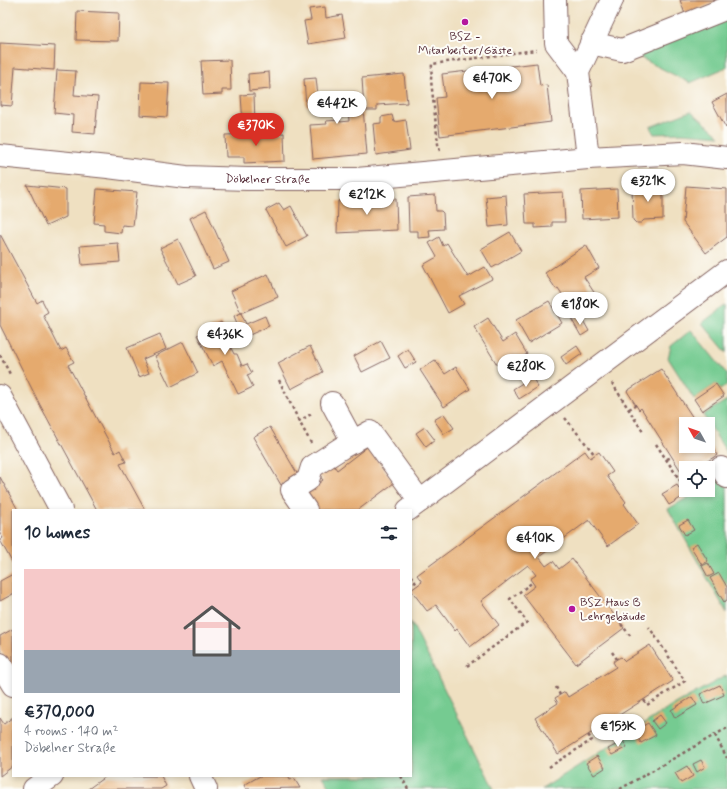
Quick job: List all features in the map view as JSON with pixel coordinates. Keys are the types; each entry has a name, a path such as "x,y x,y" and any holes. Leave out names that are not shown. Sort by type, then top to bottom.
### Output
{"street":[{"path":"555,0 556,43 578,72 588,158"},
{"path":"578,72 612,0"},
{"path":"591,43 622,50 727,8"},
{"name":"Döbelner Straße","path":"0,156 108,166 186,177 247,179 357,179 588,158 683,153 727,158"},
{"path":"305,509 292,490 308,480 312,467 370,432 414,505 727,271"},
{"path":"0,396 60,509"},
{"path":"332,403 353,442"},
{"path":"0,664 12,683"},
{"path":"34,789 51,777"},
{"path":"200,777 206,789"}],"path":[{"path":"438,144 431,80 432,64 539,50"},
{"path":"601,366 643,432"},
{"path":"279,380 321,461"},
{"path":"299,421 332,403"},
{"path":"629,409 636,405"},
{"path":"571,424 594,455"},
{"path":"656,444 679,478"},
{"path":"667,459 672,457"},
{"path":"412,578 417,585"},
{"path":"468,666 527,622 510,599 532,582"},
{"path":"621,624 632,638"},
{"path":"644,700 647,705 685,681 649,626"},
{"path":"612,652 617,659"},
{"path":"556,687 560,694"},
{"path":"620,789 727,728"},
{"path":"715,735 727,758"},
{"path":"549,767 592,740 588,736"},
{"path":"402,777 408,789"}],"green space":[{"path":"727,16 727,67 690,83 635,55"},
{"path":"691,111 720,136 682,133 654,134 650,127"},
{"path":"727,304 727,353 702,323"},
{"path":"691,330 727,374 727,385 720,390 716,384 694,399 668,358 671,346"},
{"path":"727,400 727,453 715,434 715,417 704,417 703,415"},
{"path":"727,474 727,613 668,509 689,497 715,497 715,482"},
{"path":"412,624 494,789 331,789 324,777 412,777"},
{"path":"727,675 727,789 542,789 672,706"}],"building":[{"path":"680,0 722,0 685,14"},
{"path":"325,7 326,18 342,15 346,38 308,44 304,21 311,20 309,9"},
{"path":"77,11 119,13 118,41 76,40"},
{"path":"0,43 55,46 54,70 15,67 12,106 0,105"},
{"path":"230,60 231,90 222,90 222,94 203,95 201,61"},
{"path":"537,63 540,86 547,85 551,122 440,136 436,98 445,97 442,74"},
{"path":"57,70 76,71 74,95 98,97 95,134 72,132 73,115 54,113"},
{"path":"269,72 270,89 249,91 248,74"},
{"path":"404,74 407,103 377,105 377,110 364,110 362,78"},
{"path":"316,78 318,96 355,92 357,109 363,108 367,154 313,159 310,125 327,124 326,121 349,121 348,109 336,111 336,105 306,106 304,79"},
{"path":"141,82 169,83 167,117 140,115"},
{"path":"254,94 255,123 243,124 241,95"},
{"path":"727,94 727,127 726,128 712,102"},
{"path":"392,115 394,122 406,120 410,150 376,155 373,124 381,123 381,117"},
{"path":"284,133 285,161 244,163 244,157 226,157 225,135"},
{"path":"27,185 66,189 66,217 46,226"},
{"path":"663,185 663,219 644,220 641,223 636,223 633,220 632,188"},
{"path":"686,186 727,189 727,237 706,253 683,222"},
{"path":"97,189 137,192 133,226 122,225 121,233 104,231 104,224 94,223"},
{"path":"617,189 618,217 582,219 581,191"},
{"path":"563,192 565,222 552,222 552,227 535,228 535,224 526,224 524,194"},
{"path":"435,195 436,211 441,211 443,213 444,229 429,230 430,237 418,238 418,231 409,231 408,197"},
{"path":"506,195 508,225 489,227 486,197"},
{"path":"396,199 397,230 337,233 338,201"},
{"path":"279,203 284,210 291,206 307,236 286,247 266,210"},
{"path":"206,210 229,262 213,269 190,218"},
{"path":"510,232 521,251 492,268 481,249"},
{"path":"0,234 37,303 42,300 48,312 43,315 61,351 66,348 74,362 68,365 115,453 120,450 126,462 120,464 144,509 96,509 40,405 0,325"},
{"path":"439,237 443,246 447,243 468,277 485,267 492,279 459,296 464,304 448,313 423,265 437,257 429,243"},
{"path":"178,239 196,276 178,284 160,248"},
{"path":"118,243 120,262 82,265 80,246"},
{"path":"586,245 599,268 584,277 597,297 574,312 558,288 556,289 545,273"},
{"path":"268,274 278,297 241,313 231,291"},
{"path":"549,301 562,323 529,343 516,320"},
{"path":"241,313 246,324 265,316 269,326 243,338 234,316"},
{"path":"580,315 589,331 581,336 572,320"},
{"path":"488,318 503,342 515,334 527,354 501,371 474,327"},
{"path":"221,322 232,343 229,344 234,354 237,354 242,366 247,364 252,373 247,375 253,387 238,394 222,361 213,366 197,335"},
{"path":"160,334 166,349 143,359 149,373 139,377 127,348"},
{"path":"381,341 390,358 362,372 354,356"},
{"path":"183,342 198,373 170,387 155,356"},
{"path":"310,346 323,372 291,389 278,363"},
{"path":"577,346 582,354 566,365 561,357"},
{"path":"408,349 416,362 405,368 398,356"},
{"path":"435,360 445,374 456,367 470,389 444,407 420,370"},
{"path":"661,369 692,417 679,417 679,453 715,452 717,455 708,461 679,461 679,468 641,408 639,410 627,391"},
{"path":"532,377 538,387 519,399 513,389"},
{"path":"716,384 724,396 702,411 694,399"},
{"path":"444,414 454,428 444,434 434,420"},
{"path":"270,427 298,475 281,485 253,437"},
{"path":"425,427 435,440 426,447 416,433"},
{"path":"367,447 394,483 359,509 315,509 304,494 323,480 318,474 332,463 337,470"},
{"path":"585,451 590,458 599,452 613,472 607,476 626,502 624,504 638,524 608,546 589,520 539,557 546,566 553,561 559,569 572,559 624,628 576,664 523,595 535,586 530,579 536,575 528,565 481,601 499,625 470,647 457,629 455,631 436,605 427,611 412,591 412,589 422,582 417,575"},
{"path":"0,477 17,509 12,509 12,562 0,540 3,538 0,534"},
{"path":"677,485 679,488 679,497 682,497 669,505 662,494"},
{"path":"688,520 694,530 685,535 679,525"},
{"path":"697,543 708,561 702,565 691,547"},
{"path":"708,563 714,574 708,577 702,566"},
{"path":"719,573 727,587 727,600 724,602 710,578"},
{"path":"12,575 12,595 0,601 0,581"},
{"path":"12,630 12,672 0,649 0,636"},
{"path":"650,645 673,681 558,754 535,718 558,703 555,698 565,692 568,697 616,667 613,662 617,659 621,657 625,661"},
{"path":"720,685 724,695 704,704 700,694"},
{"path":"692,697 697,705 675,718 671,710"},
{"path":"660,715 666,723 658,729 652,721"},
{"path":"0,718 4,724 12,718 12,767 0,776"},
{"path":"648,723 656,735 641,743 634,731"},
{"path":"623,741 627,747 612,755 608,749"},
{"path":"597,756 605,768 594,775 586,763"},
{"path":"701,760 705,767 697,772 693,764"},
{"path":"687,766 693,776 681,783 675,773"},
{"path":"105,777 162,777 166,786 161,789 88,789"},
{"path":"258,777 288,777 290,780 294,778 300,788 246,789 244,785"}],"place":[{"name":"BSZ - Mitarbeiter/Gäste","path":"465,22"},
{"name":"BSZ Haus B Lehrgebäude","path":"572,609"}]}
